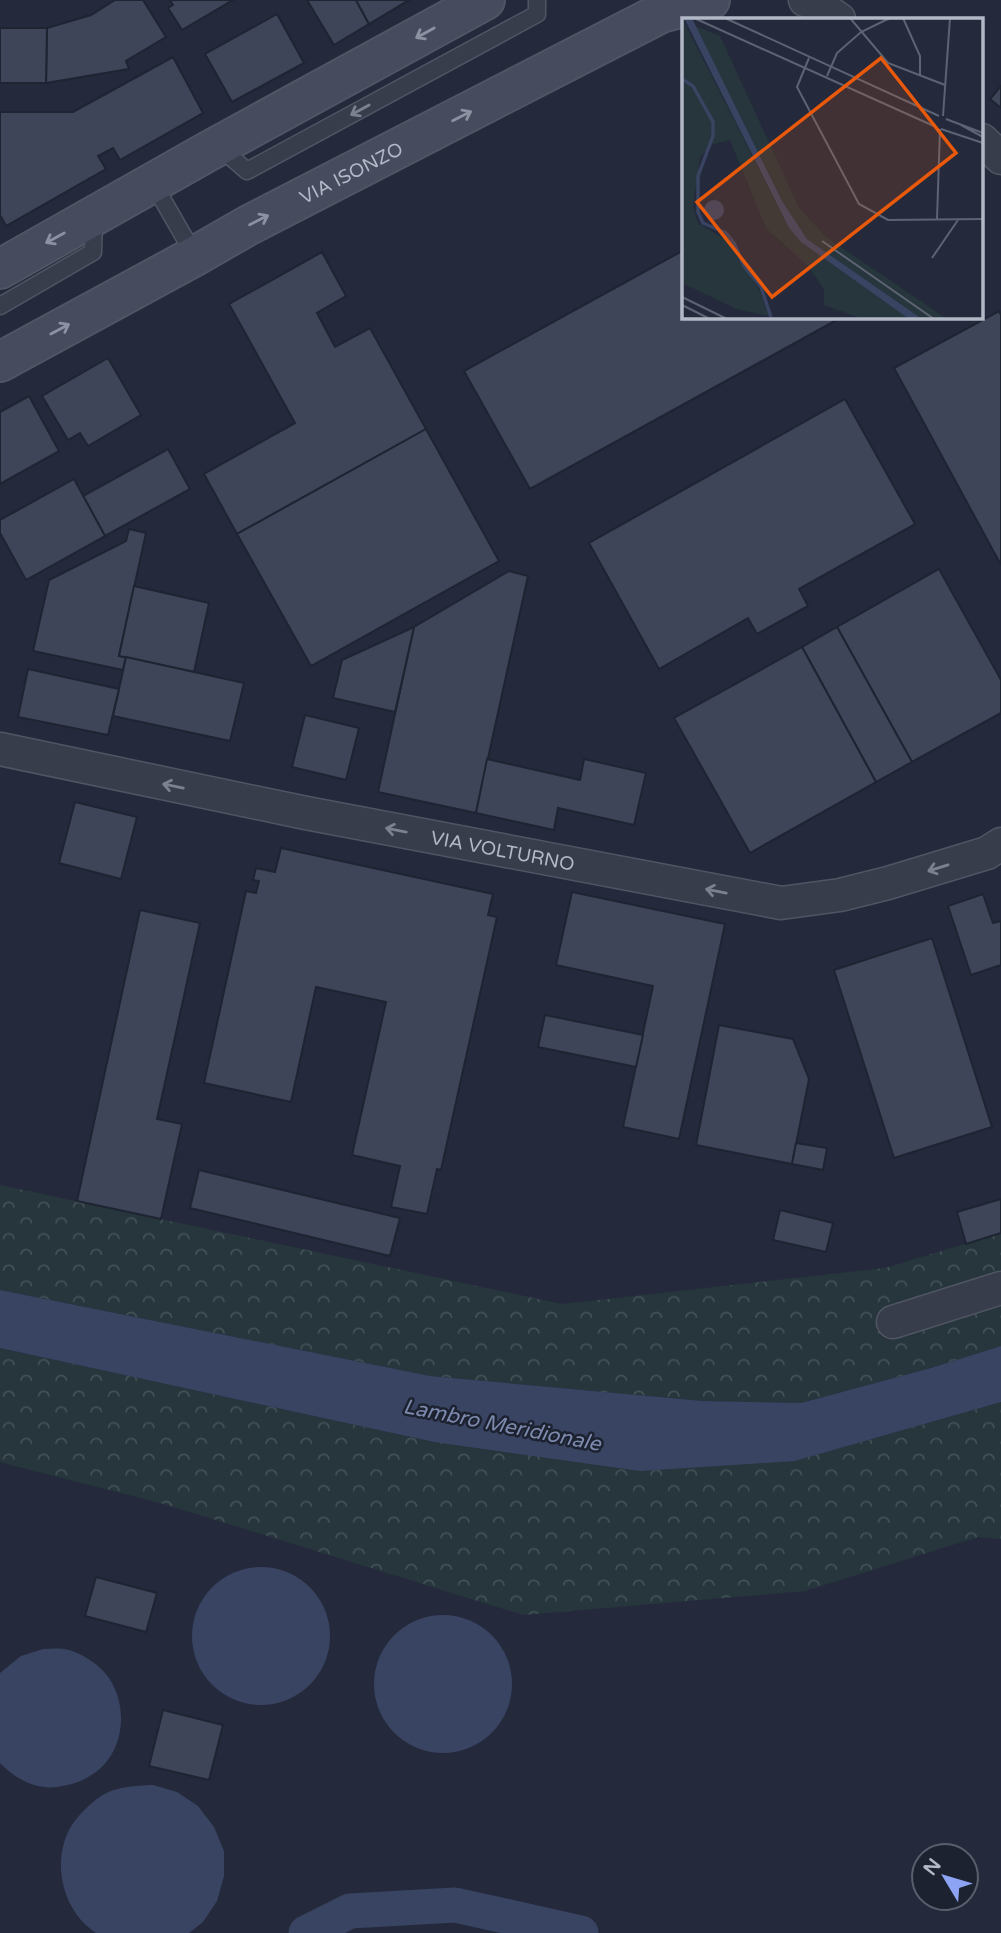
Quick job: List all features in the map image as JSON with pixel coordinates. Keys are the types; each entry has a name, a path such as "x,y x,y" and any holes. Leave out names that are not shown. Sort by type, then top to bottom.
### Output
{"main road":[{"path":"0,269 485,0"},
{"name":"VIA ISONZO","path":"0,362 261,219 662,13 710,0"}],"street":[{"path":"805,0 838,18"},
{"path":"984,142 1001,158"},
{"name":"VIA VOLTURNO","path":"0,749 306,813 781,903 840,895 888,883 987,853 1001,844"},
{"path":"893,1322 1001,1288"}],"lane":[{"path":"218,146 247,172 537,14 537,0"},
{"path":"153,183 195,256"},
{"path":"0,306 93,252 94,217"}],"green space":[{"path":"0,1185 562,1304 885,1268 1001,1233 1001,1346 801,1403 703,1401 430,1376 0,1290"},
{"path":"0,1348 434,1442 795,1461 1001,1402 1001,1539 978,1537 805,1591 523,1615 164,1504 0,1462"}],"water":[{"name":"Lambro Meridionale","path":"0,1290 430,1376 703,1401 801,1403 1001,1346 1001,1402 795,1461 640,1471 434,1442 0,1348"},
{"path":"261,1567 287,1572 310,1587 325,1610 330,1636 325,1662 310,1685 287,1700 261,1705 235,1700 212,1685 197,1662 192,1636 197,1610 212,1587 235,1572"},
{"path":"443,1615 469,1620 492,1635 507,1658 512,1684 507,1710 492,1733 469,1748 443,1753 417,1748 394,1733 379,1710 374,1684 379,1658 394,1635 417,1620"},
{"path":"43,1649 69,1650 94,1663 108,1677 120,1706 119,1736 105,1764 85,1779 57,1787 41,1787 26,1782 0,1763 0,1673 21,1656"},
{"path":"153,1785 177,1792 198,1806 214,1827 224,1851 224,1876 217,1901 203,1922 189,1933 96,1933 76,1913 64,1888 61,1860 68,1832 82,1812 107,1793 126,1787"}],"building":[{"path":"115,0 143,0 166,37 126,61 129,69 46,83 47,28 91,15"},
{"path":"170,0 233,0 182,30 168,8 173,5"},
{"path":"307,0 356,0 369,24 334,45"},
{"path":"356,0 409,0 369,24"},
{"path":"277,14 304,63 232,102 205,54"},
{"path":"0,28 47,28 46,83 0,83"},
{"path":"173,57 203,113 120,160 113,148 98,156 106,169 6,226 0,215 0,112 73,112"},
{"path":"1001,86 1001,108 990,99"},
{"path":"682,251 682,318 840,318 530,489 464,371"},
{"path":"322,252 346,296 317,313 335,347 370,328 426,429 237,534 204,474 295,423 229,304"},
{"path":"999,311 1001,315 1001,565 894,368"},
{"path":"108,358 141,415 88,446 80,433 68,440 42,396"},
{"path":"29,396 59,451 0,484 0,412"},
{"path":"845,399 915,524 799,589 808,606 757,634 748,618 659,669 589,543"},
{"path":"426,429 499,561 311,666 237,534"},
{"path":"168,449 190,489 105,536 83,496"},
{"path":"74,479 105,536 26,580 0,533 0,520"},
{"path":"129,529 146,533 119,656 126,657 123,670 33,651 49,580 126,541"},
{"path":"939,569 1001,680 1001,713 912,762 837,627"},
{"path":"509,571 528,576 476,813 378,792 414,627"},
{"path":"134,586 209,603 194,672 119,656"},
{"path":"414,627 395,712 333,698 342,660"},
{"path":"837,627 912,762 876,782 802,647"},
{"path":"802,647 876,782 750,853 674,718"},
{"path":"126,657 244,683 230,741 113,716"},
{"path":"28,669 119,689 108,735 18,717"},
{"path":"305,715 359,728 346,780 292,767"},
{"path":"487,759 580,780 584,759 646,773 634,825 558,808 554,830 476,813"},
{"path":"75,802 137,817 121,879 59,863"},
{"path":"281,848 493,894 488,915 497,917 441,1170 437,1169 427,1214 391,1207 400,1166 352,1155 386,1002 316,987 291,1102 204,1083 246,891 256,893 259,881 253,880 256,868 275,872"},
{"path":"572,892 725,924 679,1139 623,1127 653,986 556,965"},
{"path":"983,894 993,923 1001,921 1001,965 971,975 948,906"},
{"path":"140,910 200,923 157,1119 182,1124 161,1219 77,1201"},
{"path":"932,938 992,1127 894,1158 834,970"},
{"path":"545,1015 643,1035 636,1067 538,1047"},
{"path":"719,1025 793,1039 809,1079 792,1164 696,1145"},
{"path":"796,1143 827,1148 823,1170 792,1164"},
{"path":"199,1170 400,1218 390,1256 190,1208"},
{"path":"1001,1199 1001,1233 966,1244 957,1212"},
{"path":"780,1210 833,1223 826,1252 773,1240"},
{"path":"96,1577 157,1593 146,1632 85,1616"},
{"path":"163,1710 223,1725 209,1780 149,1766"}],"waterway":[{"path":"306,1933 350,1911 455,1905 581,1933"}]}
